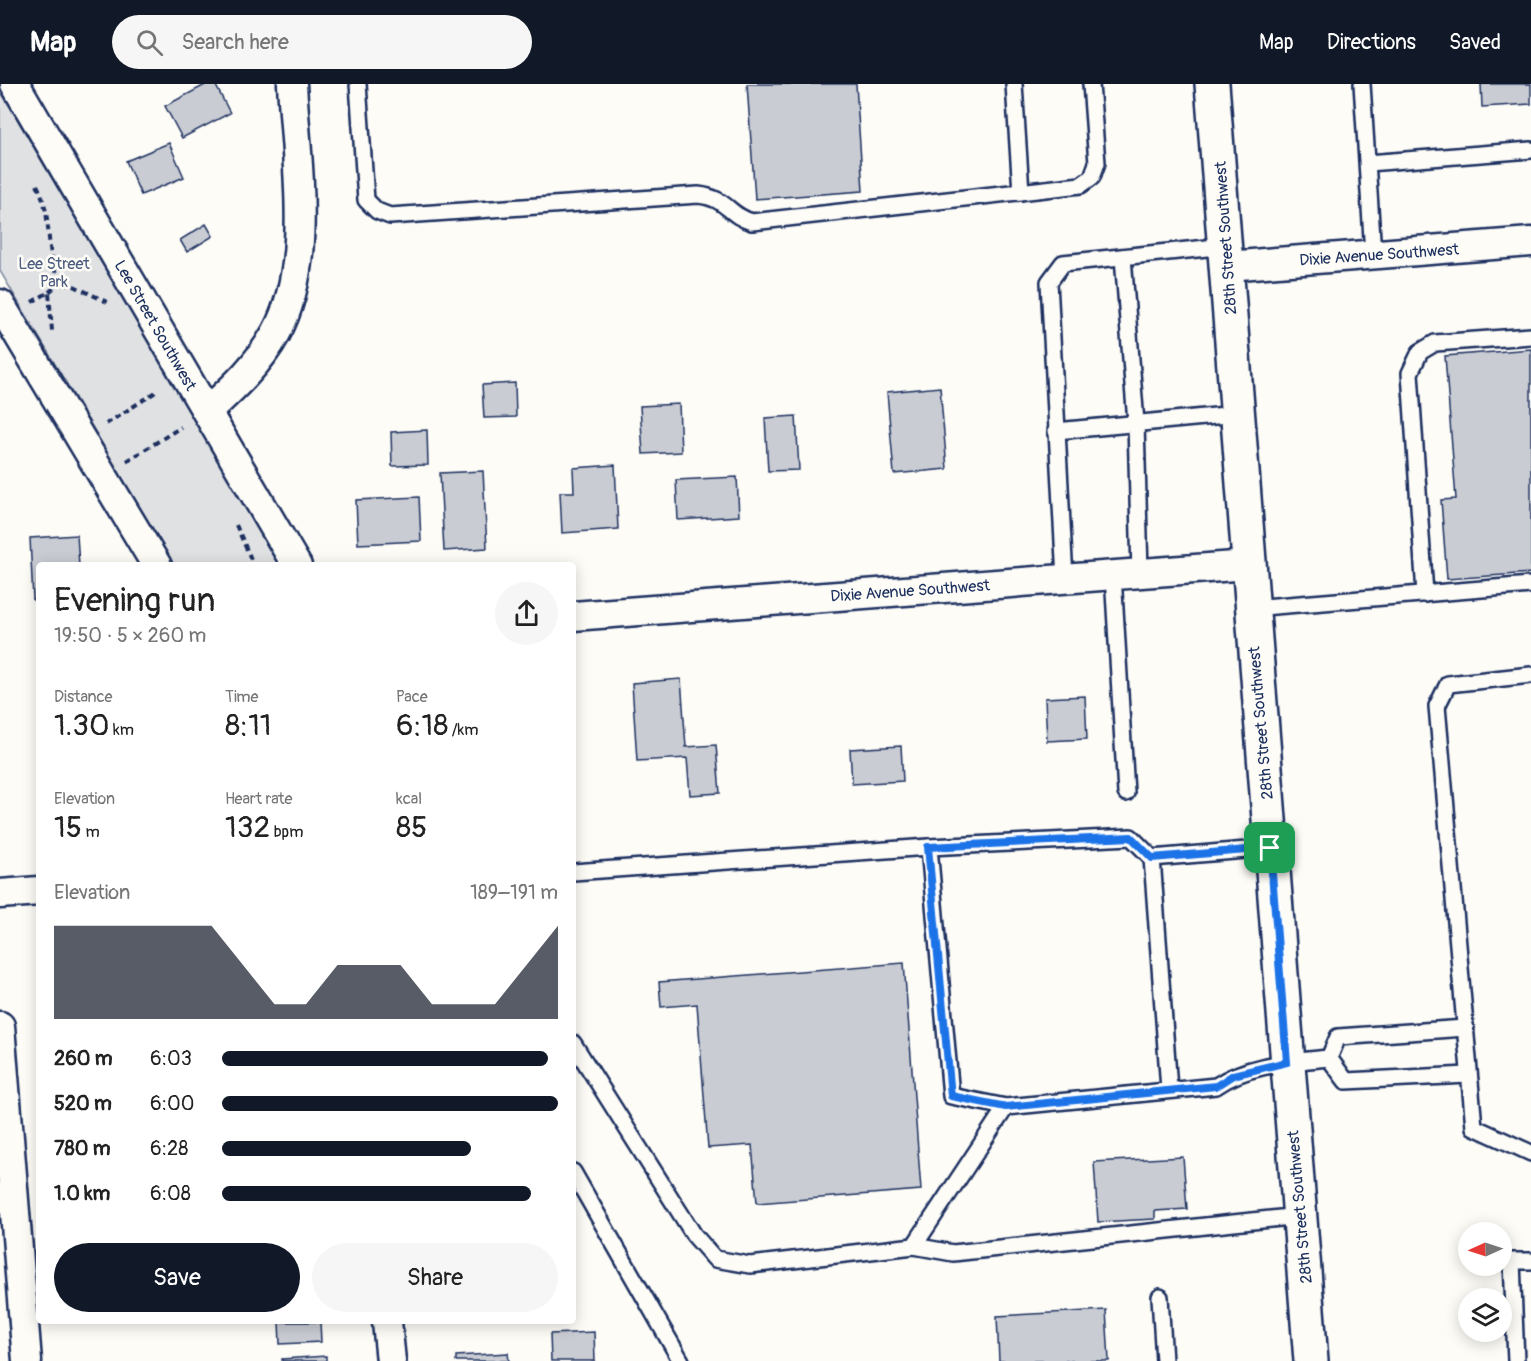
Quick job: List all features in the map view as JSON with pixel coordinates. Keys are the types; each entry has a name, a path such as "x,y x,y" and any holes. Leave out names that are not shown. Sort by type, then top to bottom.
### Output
{"main road":[{"name":"28th Street Southwest","path":"1212,84 1311,1361"}],"street":[{"name":"Lee Street Southwest","path":"15,84 195,419 294,562"},
{"path":"195,419 247,375 276,332 294,287 299,217 291,84"},
{"name":"Dixie Avenue Southwest","path":"1226,256 1373,254 1531,242"},
{"path":"0,304 155,562"},
{"name":"Dixie Avenue Southwest","path":"576,616 1248,565"},
{"path":"0,894 36,891"},
{"path":"0,1026 27,1361"},
{"path":"387,1324 391,1361"}],"lane":[{"path":"358,84 366,200 376,211 390,216 698,195 714,196 727,205 739,219 752,222 1081,185 1092,177 1097,163 1091,84"},
{"path":"1014,84 1021,192"},
{"path":"1362,84 1373,254"},
{"path":"1368,163 1531,150"},
{"path":"1123,256 1136,423 1126,574 1126,793"},
{"path":"1065,579 1049,282 1064,262 1123,256 1226,256"},
{"path":"1425,594 1410,373 1420,352 1435,344 1531,336"},
{"path":"1056,430 1237,414"},
{"path":"1251,608 1531,585"},
{"path":"1531,675 1448,684 1437,706 1474,1127 1531,1153"},
{"path":"576,872 928,847 1131,837 1152,858 1169,1089"},
{"path":"928,847 951,1096 1006,1107 1216,1086 1233,1075 1287,1062 1329,1058"},
{"path":"1152,858 1270,848"},
{"path":"1329,1058 1338,1037 1465,1028"},
{"path":"576,1048 694,1235 715,1259 750,1265 914,1246 953,1253 1299,1216"},
{"path":"1329,1058 1346,1081 1468,1076"},
{"path":"914,1246 1006,1107"},
{"path":"576,1178 681,1361"},
{"path":"1516,1361 1512,1261 1531,1261"},
{"path":"1160,1298 1164,1361"}],"path":[{"path":"32,175 43,196 49,255 60,283"},
{"path":"49,292 60,283"},
{"path":"60,283 74,286 110,304 116,312"},
{"path":"101,428 159,389 165,398"},
{"path":"177,416 195,419"},
{"path":"189,435 195,419"},
{"path":"122,464 195,419"},
{"path":"234,521 252,562"}],"green space":[{"name":"Lee Street Park","path":"0,90 277,562 172,562 0,271"}],"building":[{"path":"207,84 215,84 230,113 182,138 165,106"},
{"path":"747,84 856,84 863,191 755,199"},
{"path":"1481,84 1531,84 1531,104 1482,107"},
{"path":"169,143 184,177 141,195 126,161"},
{"path":"206,224 213,236 187,252 180,240"},
{"path":"1531,349 1531,573 1447,579 1441,500 1456,499 1445,356"},
{"path":"515,383 516,417 484,418 482,385"},
{"path":"940,387 947,469 894,474 887,392"},
{"path":"679,404 681,452 643,454 640,406"},
{"path":"796,416 799,470 768,471 765,418"},
{"path":"427,430 428,465 392,466 391,432"},
{"path":"615,465 618,529 562,533 560,492 574,492 573,468"},
{"path":"483,471 487,548 444,551 440,473"},
{"path":"737,477 739,516 678,520 676,480"},
{"path":"419,497 421,541 358,544 356,500"},
{"path":"77,535 79,562 36,562 36,600 33,600 30,538"},
{"path":"681,679 686,747 716,745 720,793 690,795 687,758 637,761 632,683"},
{"path":"1085,696 1087,739 1047,741 1045,698"},
{"path":"901,746 903,781 852,784 850,749"},
{"path":"904,963 921,1190 757,1203 752,1145 708,1148 697,1004 661,1007 659,982"},
{"path":"1183,1157 1187,1209 1155,1211 1155,1219 1098,1222 1094,1162"},
{"path":"1106,1310 1109,1361 999,1361 997,1316"},
{"path":"279,1324 320,1324 321,1342 280,1344"},
{"path":"594,1332 595,1361 551,1361 550,1334"},
{"path":"508,1353 509,1361 456,1361 456,1356"},
{"path":"326,1356 326,1361 282,1361 282,1359"}],"route":[{"path":"1131,837 1152,858 1270,848 1287,1062 1233,1075 1216,1086 1006,1107 951,1096 928,847 1131,837"}]}
